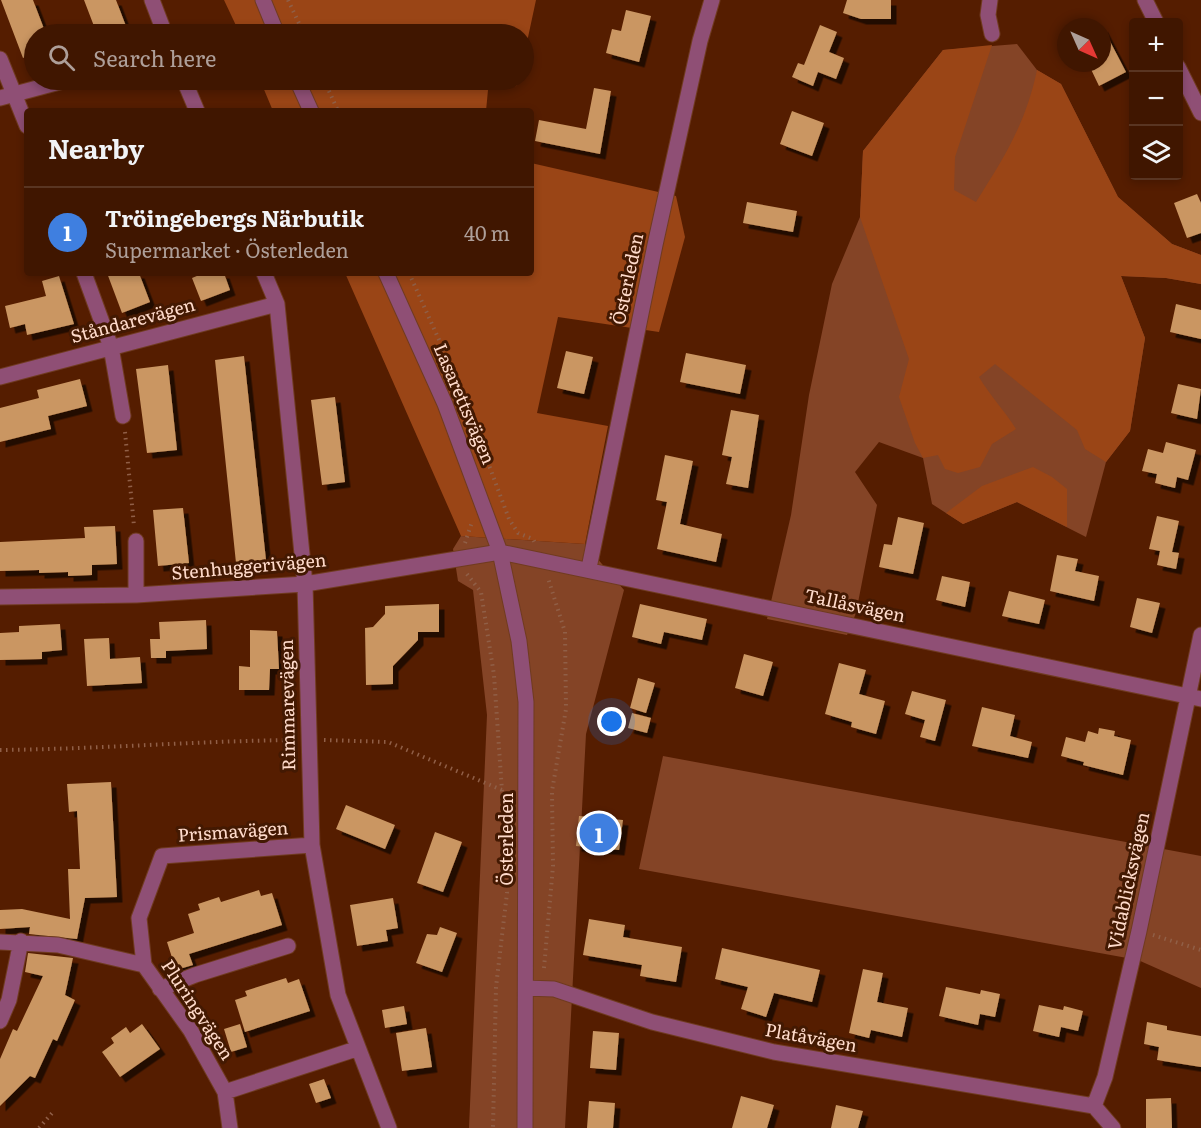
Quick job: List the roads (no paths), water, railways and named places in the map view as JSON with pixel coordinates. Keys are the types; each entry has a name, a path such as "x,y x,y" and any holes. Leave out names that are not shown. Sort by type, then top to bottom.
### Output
{"street":[{"path":"152,0 161,24"},
{"path":"262,0 273,24"},
{"name":"Österleden","path":"589,568 655,245 700,41 712,0"},
{"path":"990,0 988,15 992,34"},
{"path":"1145,0 1154,18"},
{"path":"0,59 7,96 24,122"},
{"path":"1181,72 1201,112"},
{"path":"7,96 30,90"},
{"path":"188,90 196,108"},
{"path":"302,90 310,108"},
{"path":"85,276 111,347 123,416"},
{"name":"Rimmarevägen","path":"265,276 277,304 305,584 312,845 338,995 356,1048 389,1128"},
{"name":"Lasarettsvägen","path":"387,276 445,404 500,552"},
{"name":"Ståndarevägen","path":"0,377 277,304"},
{"path":"136,541 136,595"},
{"name":"Österleden","path":"500,552 519,641 526,702 525,1128"},
{"name":"Tallåsvägen","path":"500,552 589,568 1194,697"},
{"name":"Stenhuggerivägen","path":"0,597 136,595 305,584 500,552"},
{"name":"Vidablicksvägen","path":"1094,1106 1105,1077 1194,697 1201,635"},
{"name":"Prismavägen","path":"144,965 139,918 162,856 312,845"},
{"path":"0,1021 9,1000 21,941"},
{"name":"Pluringvägen","path":"0,942 21,941 58,945 144,965 191,1031 225,1092 230,1128"},
{"path":"160,989 195,975 288,946"},
{"name":"Platåvägen","path":"526,988 554,990 652,1022 774,1052 1094,1106"},
{"path":"225,1092 356,1048"},
{"path":"1094,1106 1113,1128"}],"place":[{"name":"Tröingebergs Närbutik","path":"599,833"}]}
